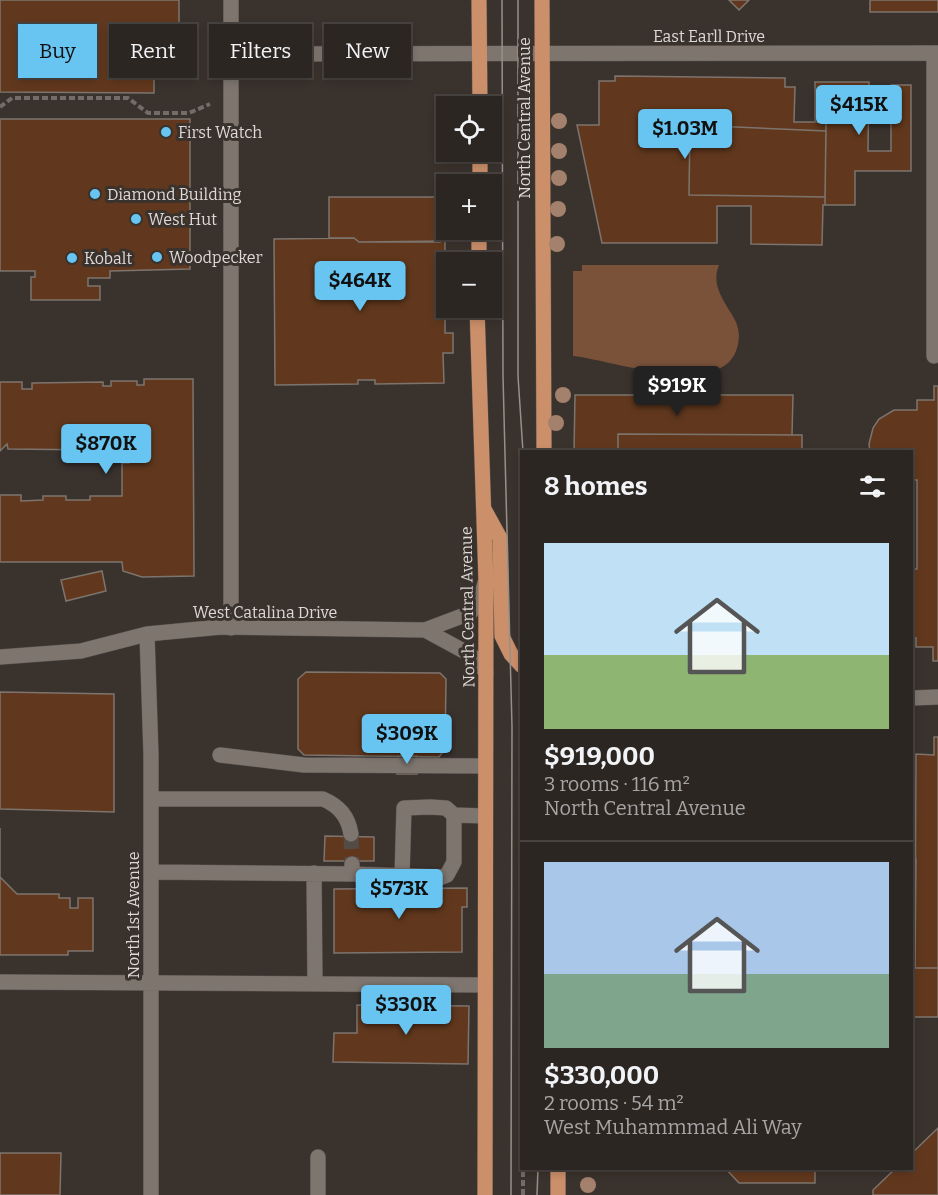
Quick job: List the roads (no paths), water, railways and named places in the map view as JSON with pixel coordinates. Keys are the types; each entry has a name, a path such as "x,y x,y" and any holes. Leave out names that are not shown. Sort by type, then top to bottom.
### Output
{"main road":[{"path":"479,0 480,96"},
{"name":"North Central Avenue","path":"542,0 544,450"},
{"name":"North Central Avenue","path":"477,318 486,582 485,1195"},
{"path":"483,506 500,538 502,636 510,654 520,664"},
{"path":"558,1170 558,1195"}],"street":[{"path":"231,0 231,24"},
{"path":"934,357 936,53"},
{"name":"East Earll Drive","path":"312,54 936,53"},
{"path":"230,78 231,628"},
{"name":"West Catalina Drive","path":"0,657 81,651 147,634 231,628 424,630 470,613 479,603 486,582"},
{"name":"West Catalina Drive","path":"424,630 471,655 486,672"},
{"name":"North 1st Avenue","path":"147,634 151,799 151,1195"},
{"path":"913,698 938,697"},
{"path":"220,755 304,765 485,766"},
{"path":"151,799 323,799 337,805 344,814 351,834"},
{"path":"402,876 404,808 446,808 454,815 485,816"},
{"path":"151,872 314,873 352,869 402,876 447,875 454,862 454,815"},
{"path":"314,873 315,984"},
{"path":"0,982 484,985"},
{"path":"318,1157 318,1195"}],"tunnel":[{"path":"351,834 352,864"}],"tram line":[{"path":"502,0 503,376 512,727 511,1195"},
{"path":"518,0 518,376 523,450"},
{"path":"537,1195 538,1170"}],"place":[{"name":"First Watch","path":"166,132"},
{"name":"Diamond Building","path":"95,194"},
{"name":"West Hut","path":"136,219"},
{"name":"Woodpecker","path":"157,257"},
{"name":"Kobalt","path":"72,258"}]}
